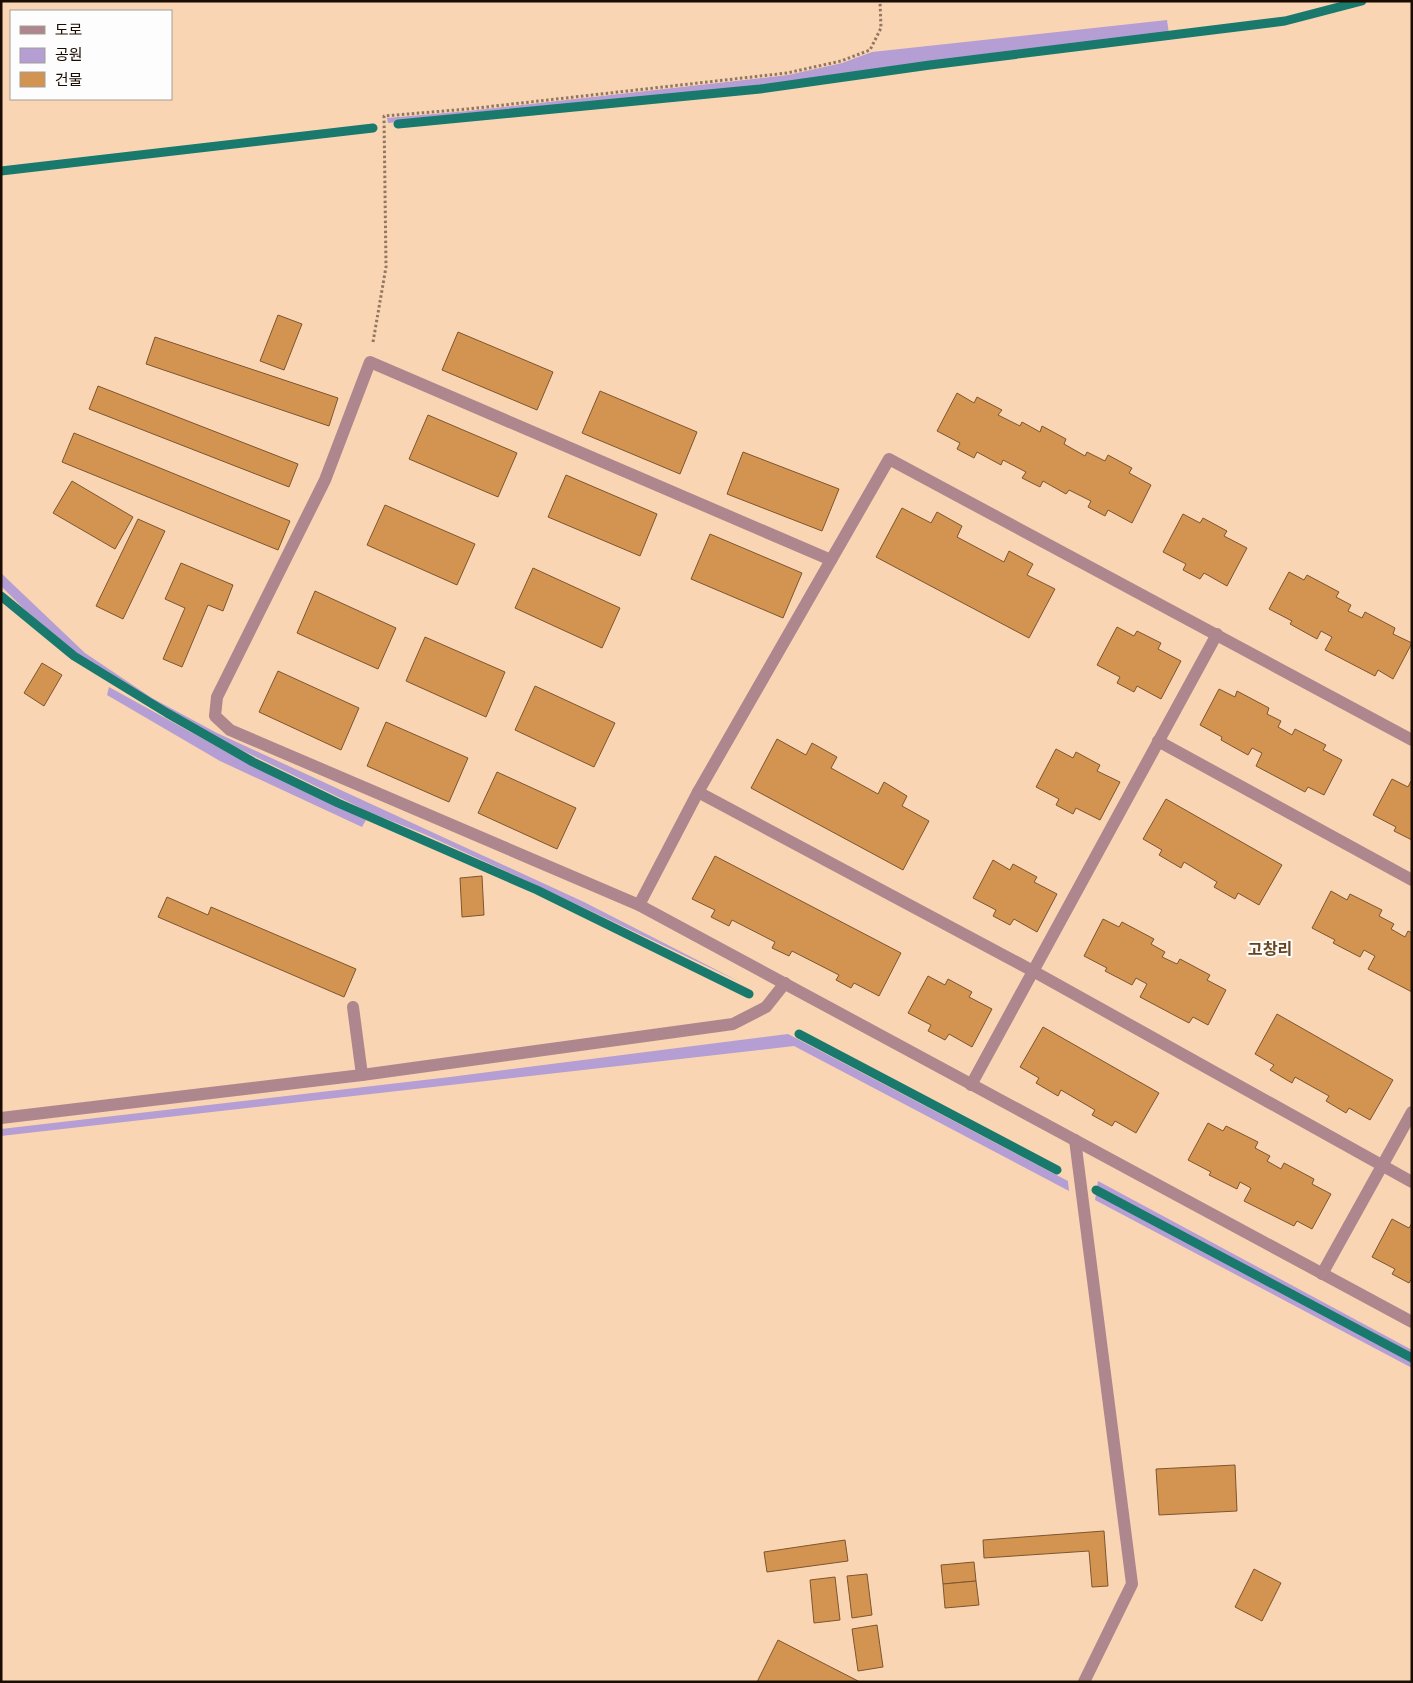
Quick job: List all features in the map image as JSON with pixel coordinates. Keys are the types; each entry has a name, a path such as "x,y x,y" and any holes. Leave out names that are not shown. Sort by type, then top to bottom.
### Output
{"street":[{"path":"831,560 370,362 325,480 218,697 215,716 230,730 639,905 1412,1322"},
{"path":"639,905 698,792 889,459 1412,740"},
{"path":"971,1085 1217,634"},
{"path":"1158,741 1412,880"},
{"path":"698,792 1033,971 1412,1182"},
{"path":"1,1118 362,1075 733,1024 766,1007 785,984"},
{"path":"353,1007 362,1075"},
{"path":"1322,1274 1412,1112"},
{"path":"1075,1140 1132,1584 1084,1682"}],"path":[{"path":"370,362 386,267 384,116 477,108 787,73 841,61 870,50 882,28 880,1"}],"green space":[{"path":"1167,20 1169,34 930,63 760,87 388,123 387,118 468,111 788,75 842,63 872,52"},
{"path":"1,573 85,653 152,698 217,733 584,902 740,982 534,884 424,834 369,812 219,739 140,694 73,651 24,609 1,586"},
{"path":"109,687 234,756 366,820 362,827 220,761 107,695"},
{"path":"788,1034 1068,1181 1069,1191 794,1046 1,1136 1,1129 450,1077"},
{"path":"1098,1181 1412,1350 1412,1368 1095,1200"}],"building":[{"path":"278,315 302,324 284,370 260,361"},
{"path":"458,332 553,372 537,410 442,370"},
{"path":"155,337 338,398 329,426 146,364"},
{"path":"98,386 298,464 289,487 89,409"},
{"path":"600,391 697,432 680,474 582,433"},
{"path":"957,393 974,403 977,397 1002,410 998,415 1020,426 1022,422 1040,432 1042,426 1066,439 1064,444 1085,456 1087,452 1105,461 1108,455 1132,468 1129,473 1151,485 1132,523 1108,510 1105,516 1088,507 1091,501 1069,490 1066,494 1043,481 1040,487 1022,478 1026,472 1003,460 1001,465 977,452 974,458 957,449 960,443 937,431"},
{"path":"428,415 517,453 498,497 409,459"},
{"path":"74,433 290,521 278,550 62,462"},
{"path":"743,452 839,489 822,531 727,494"},
{"path":"566,475 657,514 640,556 548,517"},
{"path":"72,481 133,517 115,549 53,513"},
{"path":"385,505 475,544 457,585 367,545"},
{"path":"902,508 931,523 937,512 962,526 957,537 1004,562 1009,551 1033,564 1027,575 1055,589 1029,638 876,557"},
{"path":"1183,514 1200,523 1203,518 1227,531 1224,536 1247,548 1227,586 1204,573 1200,579 1183,570 1186,564 1163,552"},
{"path":"138,519 165,531 123,619 96,606"},
{"path":"710,534 802,573 783,618 691,579"},
{"path":"181,563 233,585 223,611 208,605 182,667 163,659 185,608 165,599"},
{"path":"533,568 620,608 602,648 515,608"},
{"path":"1289,572 1304,580 1307,575 1339,592 1336,597 1351,605 1348,611 1362,618 1365,612 1395,628 1393,634 1412,643 1393,679 1378,670 1375,676 1325,650 1332,637 1321,631 1317,639 1290,624 1292,621 1269,609"},
{"path":"315,591 396,628 378,669 297,633"},
{"path":"1117,627 1134,636 1137,631 1161,643 1158,649 1181,661 1161,699 1137,686 1134,692 1117,683 1120,677 1097,665"},
{"path":"425,637 505,672 486,717 406,681"},
{"path":"42,663 62,675 44,706 24,693"},
{"path":"278,671 359,708 341,750 259,712"},
{"path":"535,686 615,723 594,767 515,730"},
{"path":"1219,689 1235,697 1237,691 1269,708 1267,714 1281,721 1278,727 1292,735 1295,729 1326,745 1323,750 1342,760 1324,795 1308,787 1305,792 1256,766 1262,753 1252,748 1248,755 1221,740 1222,737 1200,725"},
{"path":"386,722 468,758 449,802 367,766"},
{"path":"777,739 806,755 812,743 837,757 831,768 878,794 884,782 907,796 902,806 929,821 903,870 751,788"},
{"path":"1056,749 1073,758 1076,752 1100,765 1097,771 1120,782 1100,820 1076,808 1073,814 1056,805 1059,799 1036,787"},
{"path":"497,772 576,808 557,849 478,813"},
{"path":"1392,779 1408,787 1412,782 1412,840 1394,831 1396,827 1373,815"},
{"path":"1166,799 1282,865 1259,905 1238,893 1235,899 1214,887 1217,882 1184,862 1181,868 1159,855 1162,850 1143,839"},
{"path":"715,856 901,953 879,996 854,983 851,988 836,980 839,975 792,951 789,956 772,948 775,942 732,920 729,926 711,917 715,910 692,899"},
{"path":"993,860 1010,870 1013,864 1037,877 1034,882 1057,894 1037,932 1014,919 1010,925 993,916 996,910 973,898"},
{"path":"482,876 484,915 462,917 460,878"},
{"path":"1331,891 1347,900 1350,894 1382,910 1379,916 1394,924 1391,929 1405,937 1408,931 1412,933 1412,992 1368,969 1375,956 1364,950 1360,957 1333,943 1335,940 1312,928"},
{"path":"167,897 208,915 211,907 356,969 344,997 158,917"},
{"path":"1103,919 1119,927 1122,922 1154,939 1151,944 1165,952 1162,957 1177,964 1180,959 1210,975 1207,980 1226,990 1208,1025 1193,1017 1189,1023 1140,997 1147,984 1136,978 1132,985 1105,971 1107,968 1084,956"},
{"path":"928,976 945,985 948,979 972,992 969,997 992,1009 972,1047 949,1034 945,1040 928,1031 931,1025 908,1013"},
{"path":"1277,1014 1393,1080 1370,1120 1349,1108 1346,1113 1326,1101 1329,1096 1295,1077 1292,1083 1270,1070 1274,1065 1255,1054"},
{"path":"1043,1027 1159,1093 1136,1133 1115,1121 1112,1126 1092,1115 1095,1110 1061,1090 1058,1096 1036,1083 1039,1078 1020,1067"},
{"path":"1208,1123 1223,1131 1226,1126 1258,1142 1255,1148 1270,1156 1267,1161 1281,1169 1284,1163 1314,1179 1312,1184 1331,1194 1312,1229 1297,1221 1294,1226 1244,1201 1251,1188 1240,1182 1237,1189 1209,1175 1211,1172 1188,1160"},
{"path":"1392,1219 1409,1228 1412,1223 1412,1278 1409,1283 1392,1274 1395,1269 1372,1257"},
{"path":"1235,1465 1237,1511 1159,1515 1156,1469"},
{"path":"1104,1531 1108,1586 1092,1587 1089,1551 984,1558 983,1540"},
{"path":"845,1540 848,1561 767,1572 764,1552"},
{"path":"974,1562 976,1581 943,1584 941,1565"},
{"path":"1254,1569 1281,1583 1262,1621 1235,1607"},
{"path":"867,1574 872,1615 852,1618 847,1576"},
{"path":"835,1577 840,1620 814,1623 810,1580"},
{"path":"976,1581 979,1605 945,1608 943,1584"},
{"path":"877,1625 883,1667 858,1671 852,1629"},
{"path":"778,1640 860,1682 757,1682"}],"waterway":[{"path":"398,124 760,89 930,65 1285,21 1362,1"},
{"path":"1,171 373,128"},
{"path":"1,596 74,656 167,713 253,762 338,803 537,890 749,994"},
{"path":"799,1034 1057,1170"},
{"path":"1096,1190 1412,1358"}],"district":[{"name":"고창리","path":"1270,949"}]}
